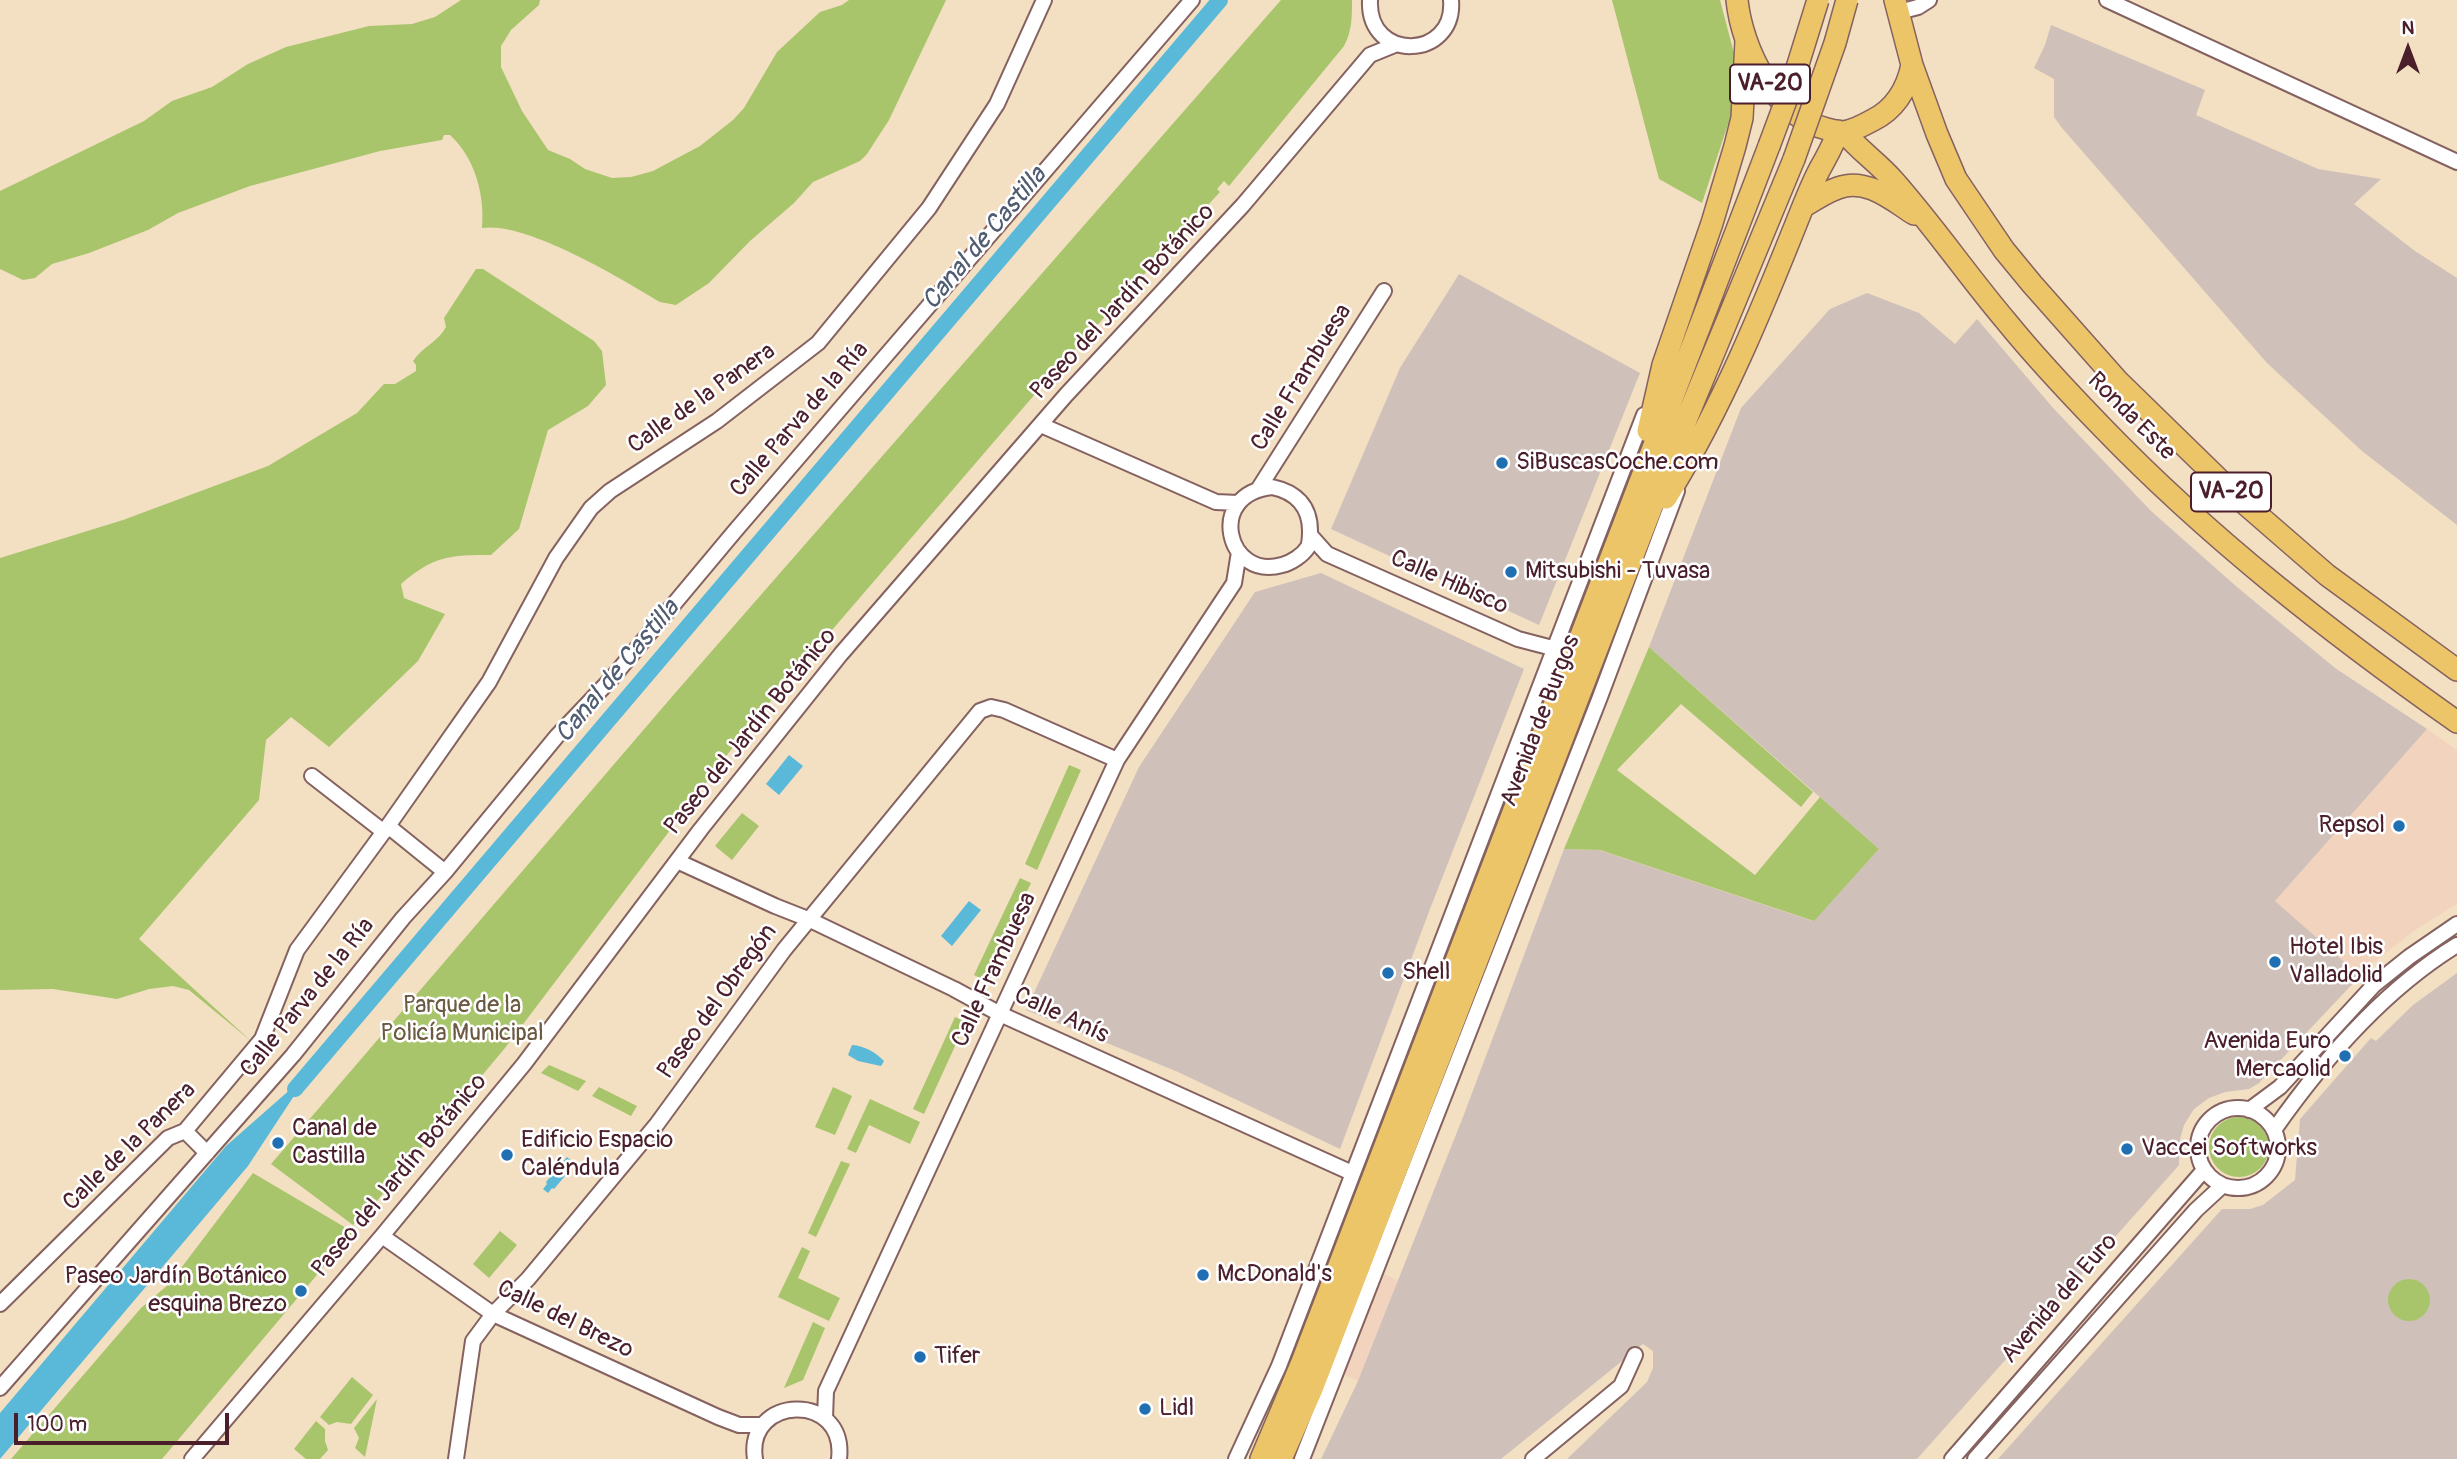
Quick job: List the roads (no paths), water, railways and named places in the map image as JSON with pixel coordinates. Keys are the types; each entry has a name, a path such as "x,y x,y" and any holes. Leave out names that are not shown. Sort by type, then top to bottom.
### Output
{"highway":[{"name":"Ronda Este","path":"1737,0 1746,41 1762,75 1793,112 1816,127 1841,132 1891,177 2005,321 2103,429 2287,597 2365,658 2457,722"},
{"name":"Avenida de Burgos","path":"1281,1459 1312,1389 1359,1241 1515,808 1769,146 1818,0"},
{"name":"Avenida de Burgos","path":"1376,1196 1459,1008 1486,937 1573,655 1640,538 1794,159 1831,55 1847,0"},
{"name":"Ronda Este","path":"1897,4 1912,65 1956,179 2032,284 2117,380 2201,464 2327,575 2457,670"},
{"path":"1631,506 1663,365 1712,223 1742,118 1746,41"},
{"path":"1640,538 1686,465 1772,288 1821,166 1841,132 1882,116 1896,102 1906,87 1912,65"},
{"path":"1803,206 1839,187 1857,185 1874,189 1930,224"},
{"name":"Avenida de Burgos","path":"1261,1459 1302,1362 1359,1241"}],"street":[{"name":"Calle de la Panera","path":"0,1304 168,1138 184,1131 262,1039 297,950 489,682 556,558 591,508 610,491 717,421 818,343 929,208 997,104 1044,0"},
{"name":"Calle Parva de la Ría","path":"0,1388 293,1055 403,918 445,872 557,736 612,678 1192,0"},
{"path":"1370,0 1370,15 1375,27 1383,37 1397,44"},
{"name":"Paseo del Jardín Botánico","path":"192,1459 524,1064 677,861 841,654 1066,395 1243,205 1370,55 1397,44 1407,47 1421,46 1434,40 1444,30 1450,17 1451,0"},
{"path":"1897,4 1918,7 1929,0"},
{"path":"2108,0 2457,162"},
{"path":"1370,55 1375,27"},
{"name":"Calle Frambuesa","path":"1259,488 1384,291"},
{"name":"Avenida de Burgos","path":"1236,1459 1279,1366 1468,871 1573,655 1663,365"},
{"path":"1041,425 1216,502 1238,503"},
{"name":"Avenida de Burgos","path":"1304,1454 1600,696 1686,465"},
{"path":"1259,488 1285,489 1305,506 1310,519 1308,546 1288,563 1275,567 1248,561 1238,552 1232,541 1231,519 1238,503 1259,488"},
{"path":"1216,502 1231,519"},
{"name":"Calle Hibisco","path":"1310,535 1327,554 1518,639 1573,655"},
{"name":"Calle Frambuesa","path":"1234,583 1238,552"},
{"name":"Calle Hibisco","path":"1299,555 1327,554"},
{"name":"Calle Frambuesa","path":"825,1418 826,1391 1117,760 1234,583 1261,566"},
{"path":"1573,655 1602,666 1600,696"},
{"name":"Paseo del Obregón","path":"456,1459 473,1340 493,1314 528,1279 657,1124 808,919 980,711 991,707 1004,710 1117,760"},
{"path":"312,776 445,872"},
{"path":"1468,871 1515,808"},
{"path":"1486,937 1537,858"},
{"name":"Calle Anís","path":"677,861 808,919 1000,1014 1352,1173"},
{"path":"2249,1110 2280,1087 2374,985 2457,924"},
{"path":"2274,1130 2295,1100 2338,1050 2389,997 2457,945"},
{"path":"1441,1105 1459,1008"},
{"path":"2249,1110 2264,1118 2274,1130 2278,1139 2278,1157 2265,1179 2246,1188 2234,1189 2222,1186 2204,1170 2198,1148 2201,1133 2207,1123 2224,1111 2249,1110"},
{"path":"184,1131 207,1153"},
{"path":"1361,1151 1359,1179 1376,1196 1395,1201 1410,1186"},
{"name":"Avenida del Euro","path":"1952,1459 2204,1170"},
{"name":"Avenida del Euro","path":"1975,1459 2196,1210 2222,1186"},
{"name":"Calle del Brezo","path":"382,1236 493,1314 738,1425 763,1425"},
{"path":"1322,1253 1337,1239 1359,1241 1373,1258 1371,1280"},
{"path":"1533,1459 1621,1386 1635,1355"},
{"path":"1250,1427 1264,1419 1302,1362"},
{"path":"1304,1454 1312,1389"},
{"name":"Calle Frambuesa","path":"803,1409 826,1391"},
{"path":"755,1453 756,1437 769,1418 785,1410 803,1409 825,1418 837,1434 839,1459"},
{"path":"738,1425 755,1453"}],"water":[{"path":"789,755 803,766 779,795 766,784"},
{"path":"969,901 981,910 952,946 941,936"},
{"path":"852,1045 877,1055 884,1061 881,1066 858,1061 848,1055"},
{"path":"309,1073 248,1166 0,1459 0,1413 226,1146"},
{"path":"567,1157 575,1164 548,1193 543,1189 546,1182"}],"waterway":[{"name":"Canal de Castilla","path":"295,1089 1220,0"}],"place":[{"name":"SiBuscasCoche.com","path":"1502,463"},
{"name":"Mitsubishi - Tuvasa","path":"1511,572"},
{"name":"Repsol","path":"2399,826"},
{"name":"Hotel Ibis Valladolid","path":"2275,962"},
{"name":"Shell","path":"1388,973"},
{"name":"Avenida Euro Mercaolid","path":"2345,1056"},
{"name":"Canal de Castilla","path":"278,1143"},
{"name":"Vaccei Softworks","path":"2127,1149"},
{"name":"Edificio Espacio Caléndula","path":"507,1155"},
{"name":"McDonald's","path":"1203,1275"},
{"name":"Paseo Jardín Botánico esquina Brezo","path":"301,1291"},
{"name":"Tifer","path":"920,1357"},
{"name":"Lidl","path":"1145,1409"}],"park label":[{"name":"Parque de la Policía Municipal","path":"462,1020"}]}
